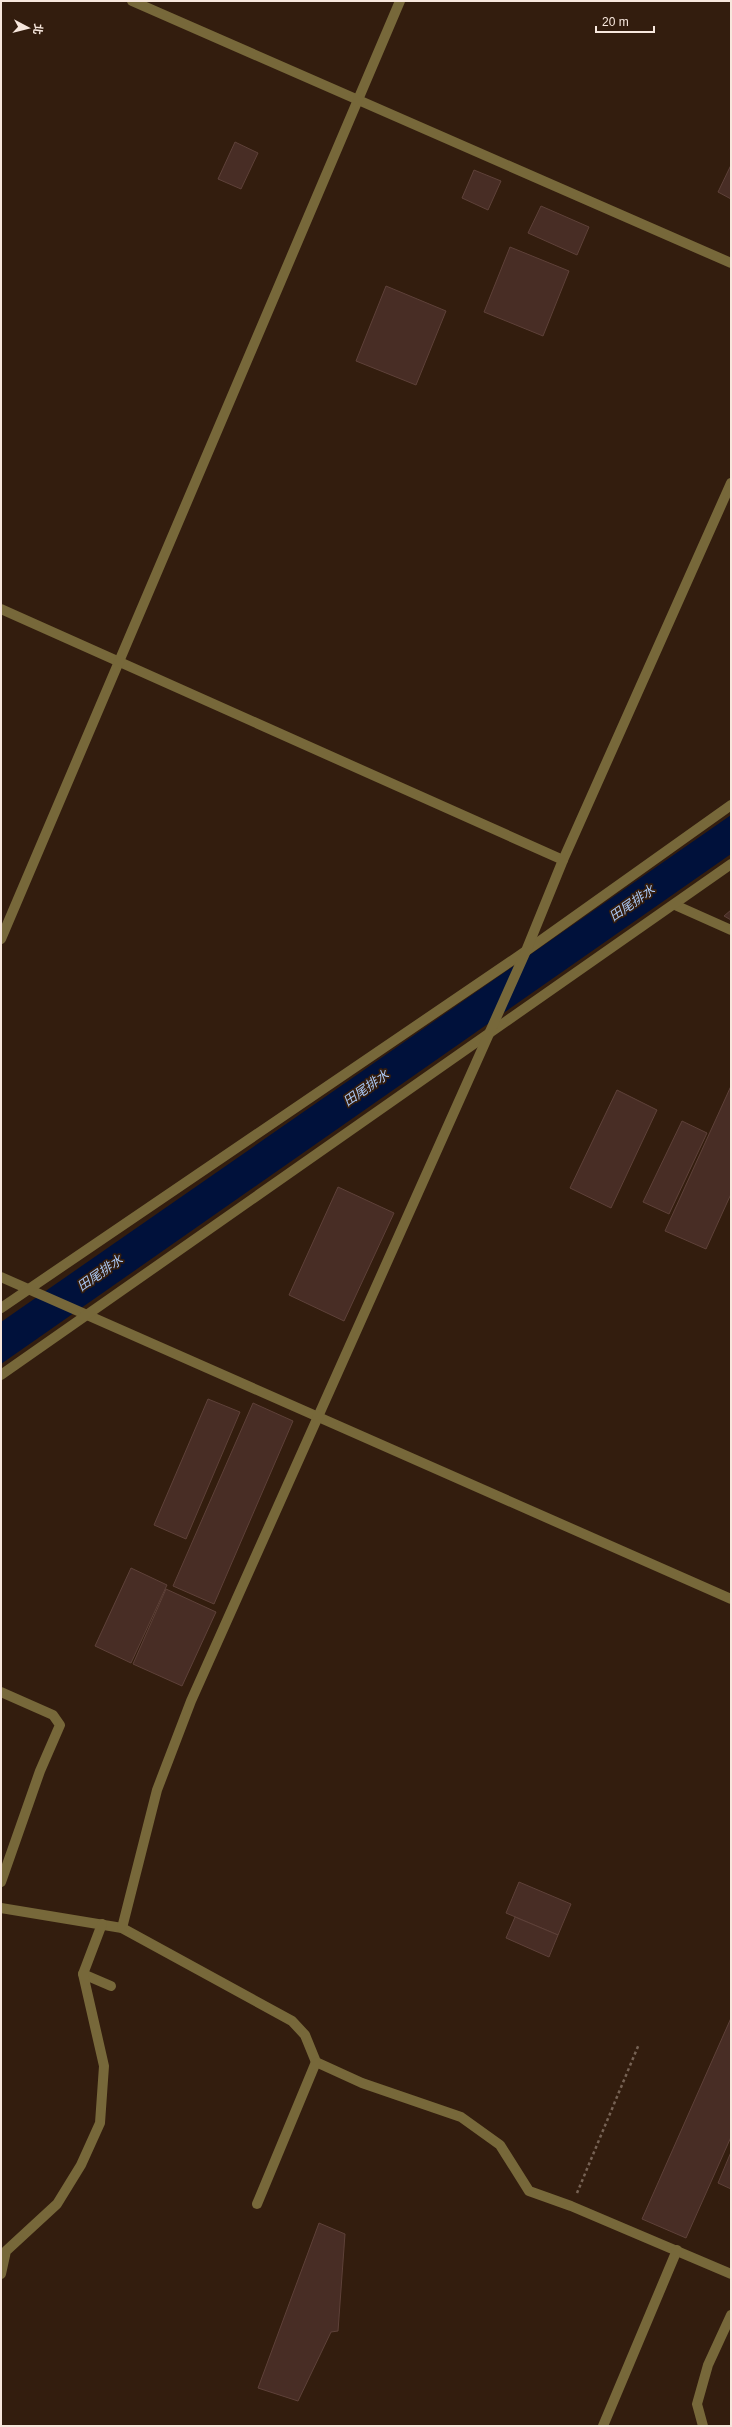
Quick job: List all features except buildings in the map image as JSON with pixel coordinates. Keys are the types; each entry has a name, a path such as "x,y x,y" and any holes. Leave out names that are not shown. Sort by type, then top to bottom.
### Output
{"street":[{"path":"132,1 358,98 731,263"},
{"path":"1,940 118,660 400,1"},
{"path":"122,1928 157,1790 191,1701 316,1417 526,951 563,860 731,483"},
{"path":"1,609 563,860"},
{"path":"1,1308 526,951 731,805"},
{"path":"1,1375 675,905 731,864"},
{"path":"675,905 731,930"},
{"path":"1,1277 316,1417 731,1598"},
{"path":"1,1692 52,1715 60,1726 40,1771 1,1882"},
{"path":"1,1908 122,1928 292,2020 305,2035 316,2062 362,2083 461,2117 500,2145 529,2191 572,2206 731,2274"},
{"path":"1,2274 6,2251 57,2204 81,2165 100,2123 104,2066 83,1974 102,1924"},
{"path":"83,1974 111,1986"},
{"path":"257,2204 316,2062"},
{"path":"603,2426 677,2250"},
{"path":"703,2426 697,2404 708,2365 731,2315"}],"path":[{"path":"572,2206 639,2044"}],"water":[{"name":"田尾排水","path":"731,815 731,854 1,1364 1,1322"}]}
